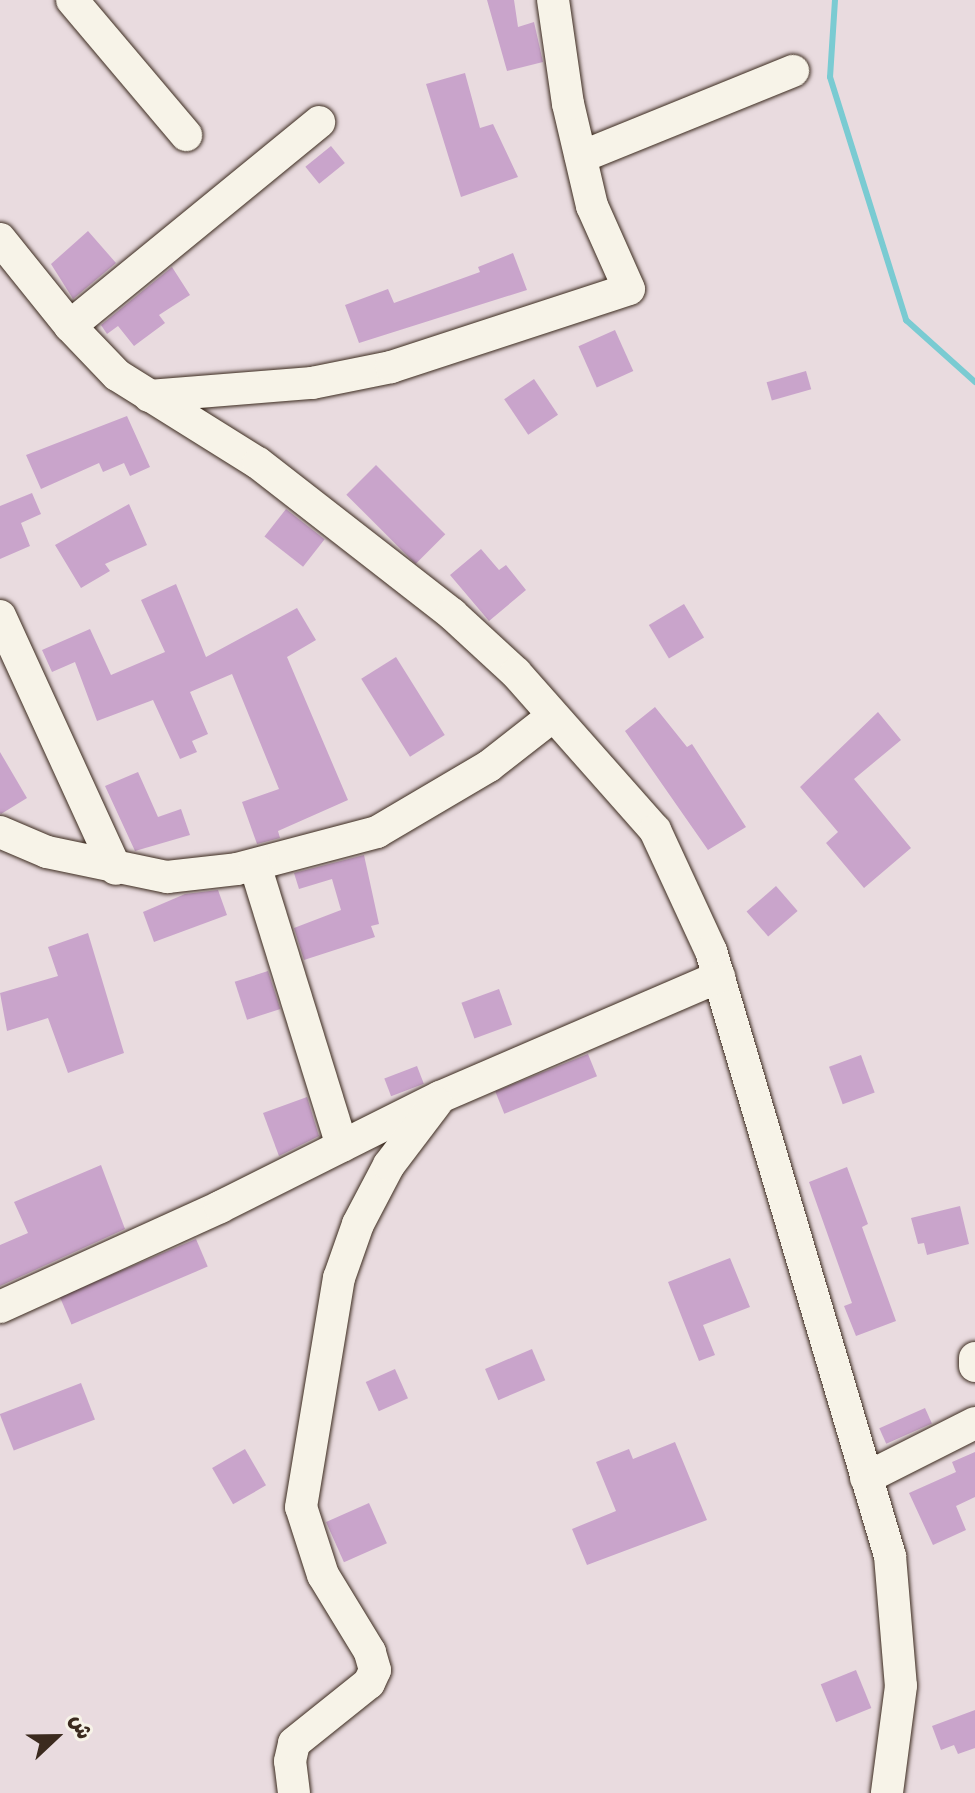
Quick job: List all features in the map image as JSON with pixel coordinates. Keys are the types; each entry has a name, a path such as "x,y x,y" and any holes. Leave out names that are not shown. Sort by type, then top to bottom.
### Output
{"street":[{"path":"72,0 186,135"},
{"path":"149,396 244,391 391,367 629,289 597,220 581,157 553,0"},
{"path":"581,157 793,71"},
{"path":"70,326 319,122"},
{"path":"0,239 70,326 117,375 307,498 452,614 553,716 655,830 676,867 719,977 890,1556 900,1627 901,1686 887,1793"},
{"path":"0,616 116,869"},
{"path":"0,832 30,848 116,869 167,877 255,865 391,825 489,766 553,716"},
{"path":"255,865 342,1146"},
{"path":"0,1306 440,1097 719,977"},
{"path":"294,1793 290,1761 294,1743 369,1683 375,1670 370,1652 323,1575 301,1507 339,1278 358,1224 389,1165 440,1097"},
{"path":"975,1358 975,1366"},
{"path":"866,1478 975,1423"}],"building":[{"path":"487,0 514,0 518,27 534,22 543,62 507,71"},
{"path":"465,73 480,128 493,124 518,177 461,197 426,84"},
{"path":"331,146 345,163 319,184 305,167"},
{"path":"88,231 116,263 73,299 51,264"},
{"path":"513,253 527,290 359,343 345,305 388,289 394,303 480,272 478,267"},
{"path":"172,267 190,295 159,315 165,323 134,346 118,326 107,334 101,325"},
{"path":"615,330 633,371 597,387 578,346"},
{"path":"806,371 811,389 772,401 767,382"},
{"path":"534,379 558,415 528,435 504,399"},
{"path":"127,416 150,467 130,476 124,463 103,472 99,463 41,489 26,455"},
{"path":"376,465 445,534 416,564 346,495"},
{"path":"32,493 41,514 21,523 30,546 0,559 0,506"},
{"path":"129,504 147,545 105,564 110,571 81,588 55,545"},
{"path":"286,509 325,539 303,567 264,537"},
{"path":"481,549 499,570 506,565 526,590 489,621 450,575"},
{"path":"176,584 206,657 297,608 316,640 287,657 348,800 278,831 280,838 257,844 242,802 279,789 232,674 190,692 208,734 192,741 197,752 180,759 153,700 97,721 75,662 52,672 42,650 90,629 111,675 165,652 141,600"},
{"path":"684,604 704,637 669,659 649,625"},
{"path":"396,657 445,735 410,757 361,679"},
{"path":"655,707 687,747 692,744 746,827 708,850 625,731"},
{"path":"878,712 901,740 854,779 911,848 864,888 826,843 838,832 800,787"},
{"path":"0,752 27,798 1,814 0,813"},
{"path":"138,772 158,817 181,809 190,835 135,851 105,786"},
{"path":"364,855 379,924 371,926 375,937 304,960 294,928 341,910 332,879 299,889 294,873"},
{"path":"776,886 798,911 768,936 747,912"},
{"path":"218,890 227,915 154,942 143,912 185,894"},
{"path":"88,933 124,1053 68,1073 48,1018 7,1031 0,993 58,976 48,947"},
{"path":"268,971 280,1009 247,1020 235,982"},
{"path":"499,989 512,1025 474,1038 461,1003"},
{"path":"588,1054 597,1076 504,1114 495,1091"},
{"path":"861,1055 875,1093 843,1104 829,1067"},
{"path":"417,1066 424,1084 391,1096 384,1079"},
{"path":"307,1097 319,1136 279,1156 263,1113"},
{"path":"101,1165 125,1229 0,1286 0,1245 28,1233 14,1202"},
{"path":"847,1167 868,1224 862,1227 896,1321 856,1336 844,1306 852,1303 809,1182"},
{"path":"960,1206 969,1244 927,1255 924,1243 918,1244 911,1218"},
{"path":"196,1239 208,1267 71,1324 60,1297"},
{"path":"730,1258 750,1307 703,1325 715,1355 699,1361 668,1282"},
{"path":"532,1349 545,1380 498,1400 485,1369"},
{"path":"395,1369 408,1398 379,1411 366,1382"},
{"path":"81,1383 95,1419 14,1451 0,1414"},
{"path":"925,1408 932,1424 886,1444 879,1428"},
{"path":"675,1442 707,1520 587,1565 572,1529 616,1511 596,1462 629,1449 633,1459"},
{"path":"245,1449 266,1485 233,1504 212,1468"},
{"path":"975,1452 975,1497 956,1506 966,1530 933,1545 909,1493 956,1472 952,1462"},
{"path":"369,1503 387,1543 344,1562 326,1522"},
{"path":"856,1670 871,1708 836,1722 821,1684"},
{"path":"975,1710 975,1748 958,1754 954,1745 941,1750 932,1726"}],"waterway":[{"path":"835,0 830,77 906,320 975,382"}]}
